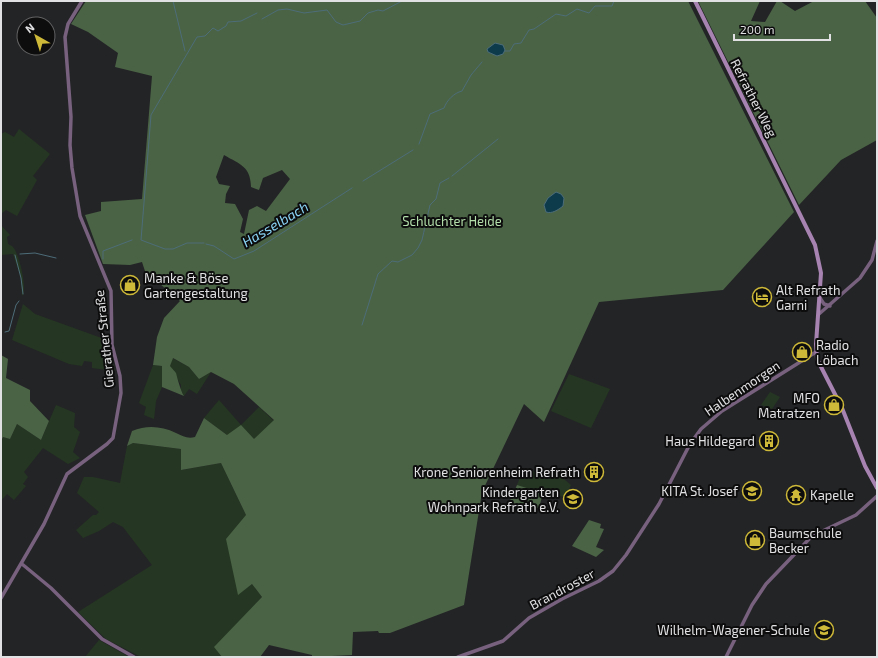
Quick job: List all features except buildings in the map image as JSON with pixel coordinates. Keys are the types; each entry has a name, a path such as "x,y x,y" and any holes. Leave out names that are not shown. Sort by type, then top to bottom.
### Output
{"main road":[{"name":"Refrather Weg","path":"695,1 796,203 815,245 821,273 816,352"},
{"path":"816,352 820,365 847,419 869,474 877,488"}],"street":[{"name":"Gierather Straße","path":"1,598 44,524 67,474 113,438 121,393 120,376 112,345 110,291 80,216 72,168 70,145 71,117 65,37 68,24 82,1"},
{"path":"819,314 830,306 860,278 872,260 877,242"},
{"path":"820,298 824,304 830,306"},
{"name":"Halbenmorgen","path":"653,512 670,486 690,444 701,428 722,411 816,352"},
{"path":"726,657 752,605 766,584 812,536 856,515 877,496"},
{"name":"Brandroster","path":"458,657 503,642 534,615 607,576 623,559 653,512"},
{"path":"22,564 51,588 102,639 134,657"}],"green space":[{"name":"Schluchter Heide","path":"86,1 688,1 794,212 723,290 599,302 544,422 524,404 482,492 464,605 390,633 379,633 378,631 353,632 352,655 312,657 312,655 269,645 260,657 222,657 214,647 262,597 252,584 238,595 226,539 246,515 221,463 181,470 181,449 133,443 127,446 132,431 149,427 170,431 185,437 195,437 204,418 227,435 241,425 254,439 274,420 234,384 211,372 199,379 189,367 173,358 170,366 176,373 184,396 162,387 162,366 153,365 157,337 164,318 180,301 146,274 142,262 130,265 103,264 85,215 101,211 101,202 142,199 152,76 115,67 118,53 88,32 71,24","holes":["224,155 244,167 249,175 251,187 259,190 263,178 282,170 290,179 266,211 257,206 249,210 244,234 240,232 243,219 235,204 225,203 226,194 230,186 219,184 216,177"]},
{"path":"698,1 760,1 751,21 765,22 777,1 780,1 795,11 814,1 865,1 877,18 877,140 841,160 799,205"},
{"path":"19,129 50,154 33,176 37,180 17,216 6,210 1,214 1,134 5,132 14,137"},
{"path":"1,225 10,235 7,237 8,244 13,247 18,256 24,287 24,293 22,296 21,278 13,254 1,255"},
{"path":"23,304 35,314 107,340 115,371 92,368 92,362 84,361 82,366 69,364 12,340"},
{"path":"1,355 8,359 6,378 30,390 30,401 49,421 41,440 17,424 10,439 3,437 1,441"},
{"path":"172,358 189,367 199,379 211,372 197,394 189,389 184,396 181,390 181,385 170,366"},
{"path":"153,365 162,366 162,387 156,401 154,419 144,415 146,407 139,403"},
{"path":"569,374 610,389 591,428 551,411"},
{"path":"770,392 780,397 772,409 761,405"},
{"path":"219,400 241,425 259,407 274,421 254,440 227,435 204,418"},
{"path":"56,405 75,413 74,427 80,432 73,452 80,458 68,464 43,448 24,472 28,477 23,484 26,486 14,500 7,494 1,501 1,442 3,437 10,439 17,424 41,440"},
{"path":"133,443 181,449 182,470 221,463 246,515 238,594 252,584 262,597 215,647 222,657 141,657 106,639 78,612 152,565 123,527 113,522 99,531 83,538 76,530 93,515 96,515 99,512 77,493 84,477 93,477 120,483 127,446"},
{"path":"523,470 559,475 571,485 565,497 537,492 517,485"},
{"path":"517,485 543,493 539,508 507,507"},
{"path":"589,520 601,524 600,528 604,529 596,547 604,550 596,557 572,546"},
{"path":"99,640 129,657 85,657"}],"water":[{"path":"495,43 503,45 505,50 503,54 497,56 488,52 487,49"},
{"path":"556,192 561,194 564,198 563,206 553,212 546,212 544,205 548,198"}],"waterway":[{"path":"173,1 185,51"},
{"path":"262,19 278,10 287,9 304,13 327,10 336,22 343,25 360,21 368,13 378,10 383,11 402,1"},
{"name":"Hasselbach","path":"505,51 510,51 514,44 521,43 529,30 534,29 556,14 566,16 577,9 589,13 595,6 612,6 614,1"},
{"path":"204,243 187,243 173,249 165,249 141,240 151,115 197,37 205,36 213,28 218,31 226,26 228,22 241,21 257,13"},
{"name":"Hasselbach","path":"419,144 430,114 444,108 451,97 462,91 471,75 482,62"},
{"path":"452,176 498,139"},
{"name":"Hasselbach","path":"363,181 413,150"},
{"path":"362,325 378,274 392,261 398,262 412,255 418,248 422,240 430,205 436,199 440,183 449,178"},
{"name":"Hasselbach","path":"206,244 214,246 234,259 254,251 352,188"},
{"name":"Hasselbach","path":"103,259 103,251 132,240"},
{"name":"Hasselbach","path":"20,254 35,253 56,258"},
{"name":"Hasselbach","path":"15,255 21,278 23,294"},
{"name":"Hasselbach","path":"5,332 9,331 16,305 19,301"}],"place":[{"name":"Manke & Böse Gartengestaltung","path":"130,285"},
{"name":"Alt Refrath Garni","path":"762,297"},
{"name":"Radio Löbach","path":"802,352"},
{"name":"MFO Matratzen","path":"834,405"},
{"name":"Haus Hildegard","path":"769,441"},
{"name":"Krone Seniorenheim Refrath","path":"594,472"},
{"name":"KITA St. Josef","path":"752,491"},
{"name":"Kapelle","path":"796,495"},
{"name":"Kindergarten Wohnpark Refrath e.V.","path":"573,499"},
{"name":"Baumschule Becker","path":"755,540"},
{"name":"Wilhelm-Wagener-Schule","path":"824,630"}]}
